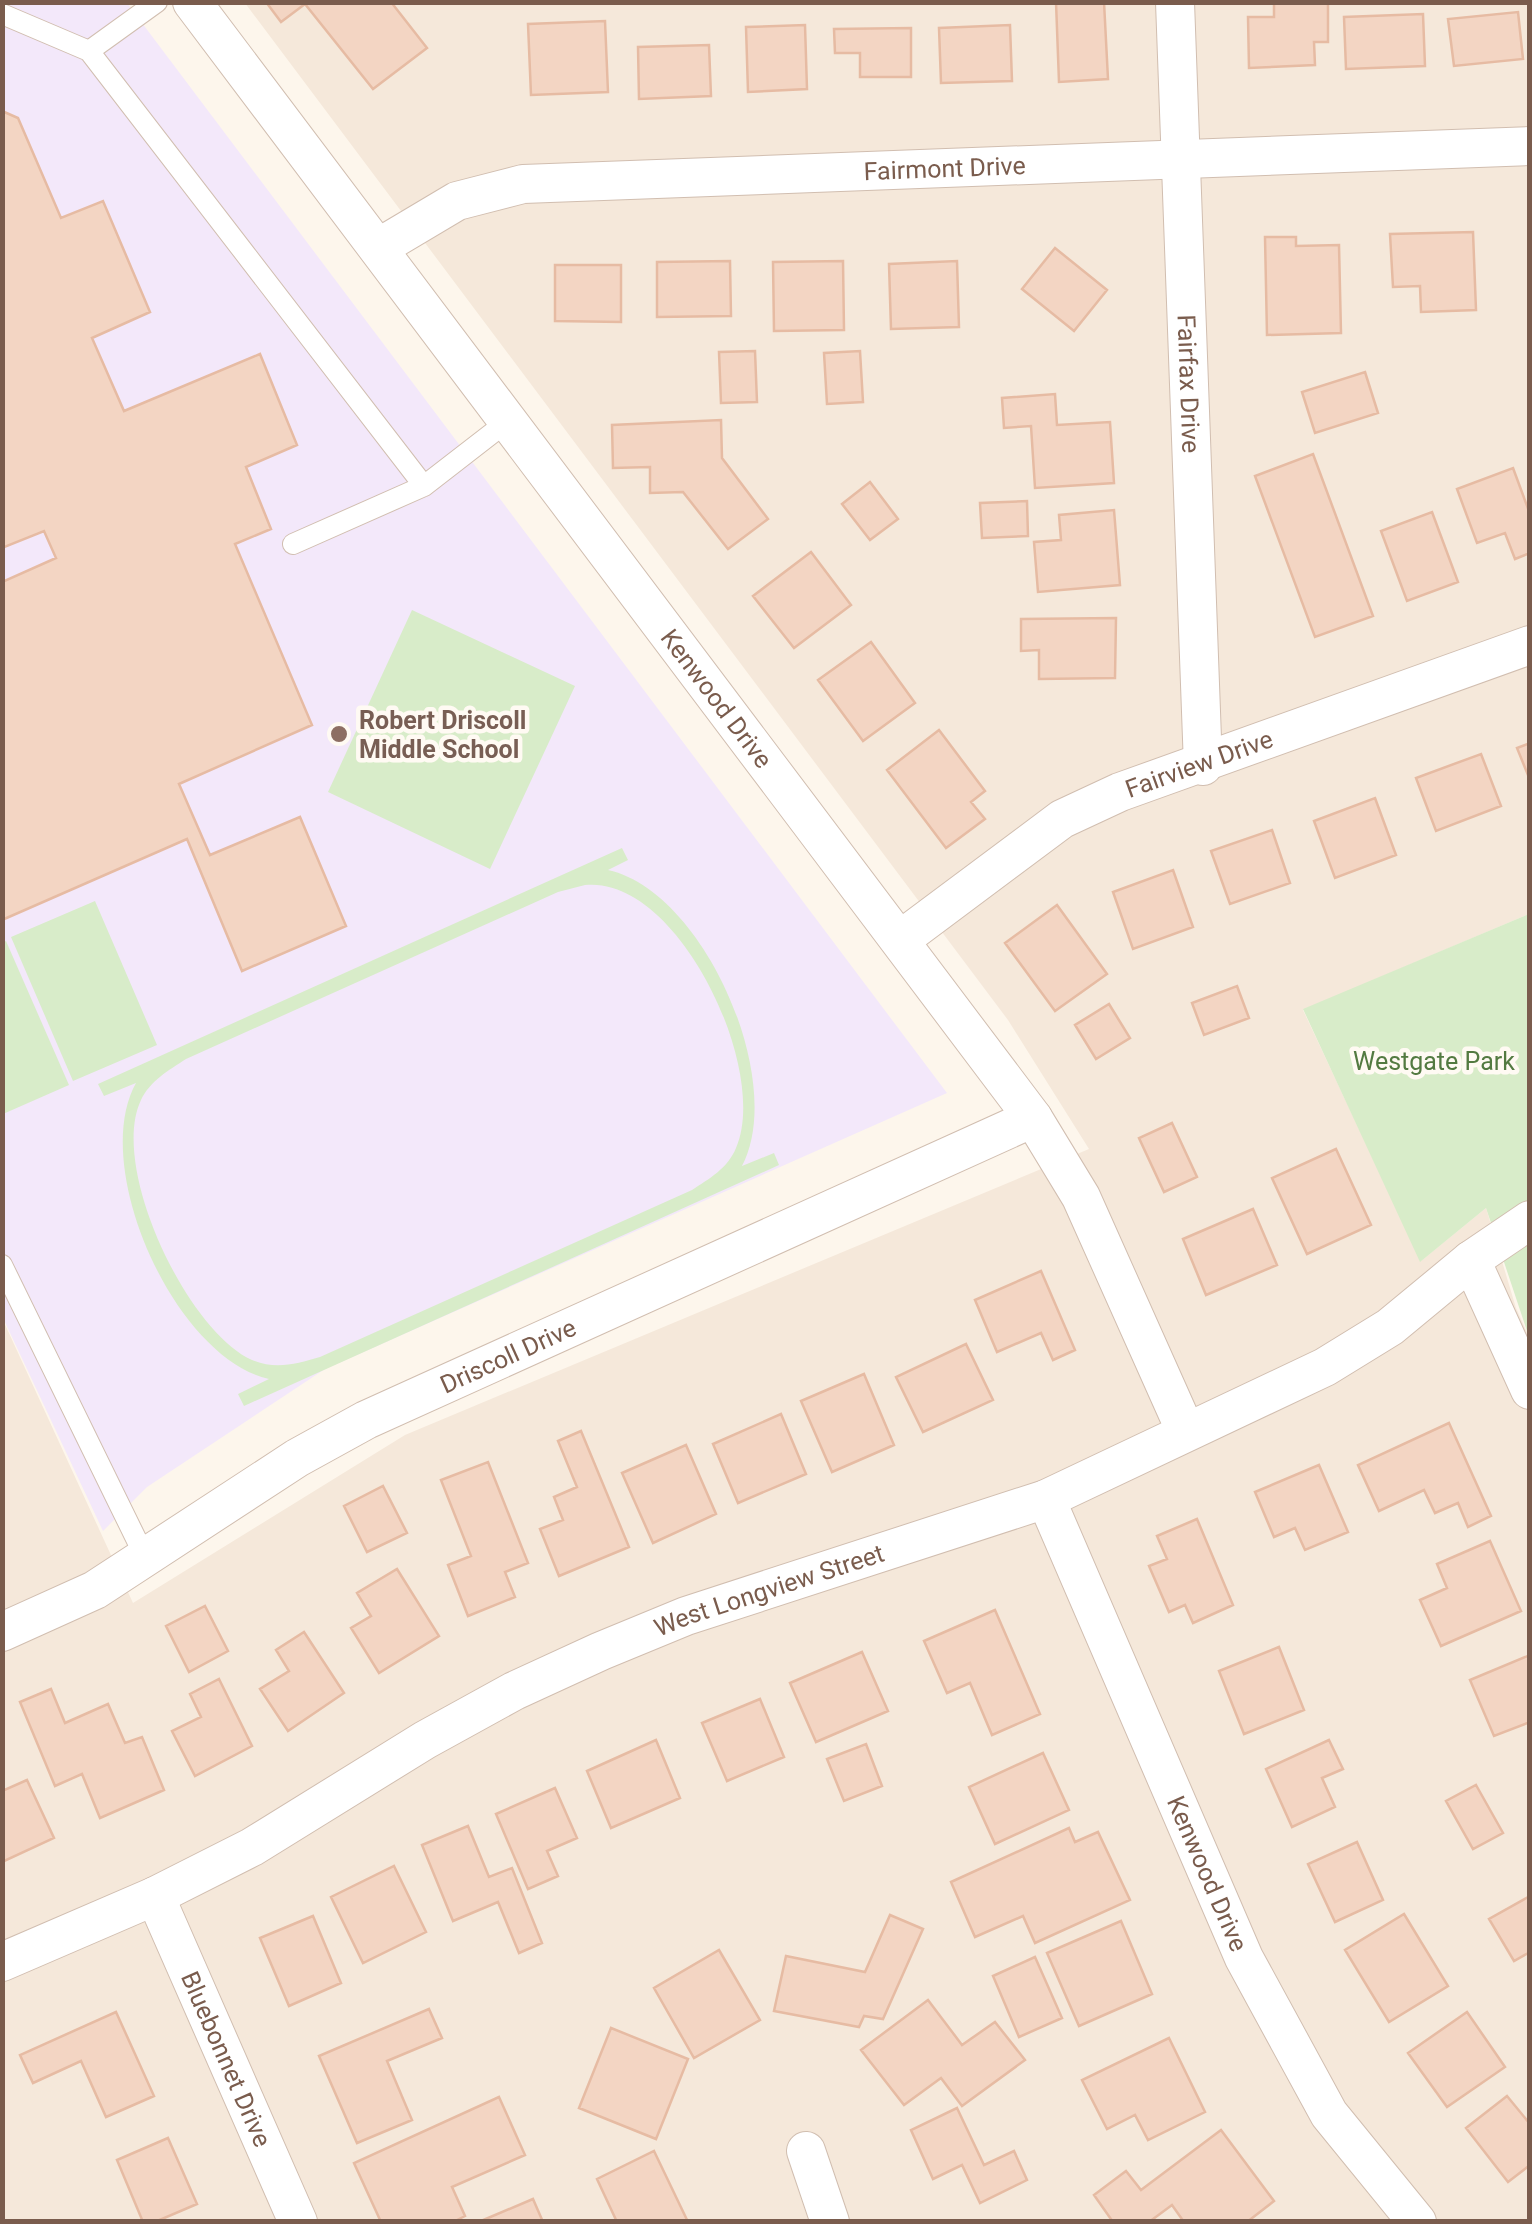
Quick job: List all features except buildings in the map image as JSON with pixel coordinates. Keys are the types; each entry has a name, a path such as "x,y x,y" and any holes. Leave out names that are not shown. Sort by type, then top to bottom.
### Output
{"street":[{"name":"Kenwood Drive","path":"192,2 1033,1118 1082,1197 1186,1432"},
{"name":"Fairfax Drive","path":"1174,2 1203,766"},
{"name":"Fairmont Drive","path":"378,248 457,200 523,184 1530,146"},
{"name":"Fairview Drive","path":"900,940 1062,819 1120,792 1203,766 1530,645"},
{"name":"Driscoll Drive","path":"2,1632 95,1590 297,1458 366,1420 1033,1118"},
{"name":"West Longview Street","path":"2,1962 155,1896 252,1847 484,1707 601,1651 686,1616 1046,1499 1342,1357 1390,1327 1472,1260 1530,1220"},
{"path":"1472,1260 1530,1390"},
{"name":"Kenwood Drive","path":"1046,1499 1244,1958 1329,2114 1416,2222"},
{"name":"Bluebonnet Drive","path":"155,1896 298,2222"},
{"path":"806,2152 830,2222"}],"lane":[{"path":"89,51 156,2"},
{"path":"2,14 89,51 424,486"},
{"path":"293,544 424,486 508,420"},
{"path":"2,1266 146,1560"}],"shaded area":[{"name":"Robert Driscoll Middle School","path":"2,3 127,3 947,1093 325,1369 147,1487 103,1531 3,1318"},
{"path":"245,3 1529,3 1529,914 1303,1010 1421,1261 1486,1208 1516,1308 1529,1337 1529,2221 3,2221 2,1318 133,1603 405,1435 1089,1149 1008,1020"}],"green space":[{"path":"412,610 575,686 490,869 328,792"},
{"path":"622,848 628,860 608,870 643,885 676,913 704,950 728,994 745,1041 754,1087 753,1130 742,1166 774,1153 779,1165 244,1406 238,1394 269,1379 234,1364 202,1336 173,1298 150,1255 133,1208 124,1162 124,1119 136,1083 104,1096 98,1084","holes":["585,885 620,890 653,911 683,943 728,1028 740,1073 743,1114 736,1148 728,1161 692,1190 320,1357 269,1365 252,1360 227,1343 180,1283 145,1204 136,1165 134,1129 141,1100 149,1087 186,1059 558,892"]},
{"path":"95,901 157,1045 73,1081 11,937"},
{"name":"Westgate Park","path":"1529,914 1529,1337 1486,1208 1420,1262 1303,1009"},
{"path":"6,941 69,1085 3,1114 2,943"}],"place":[{"name":"Robert Driscoll Middle School","path":"339,734"}]}
